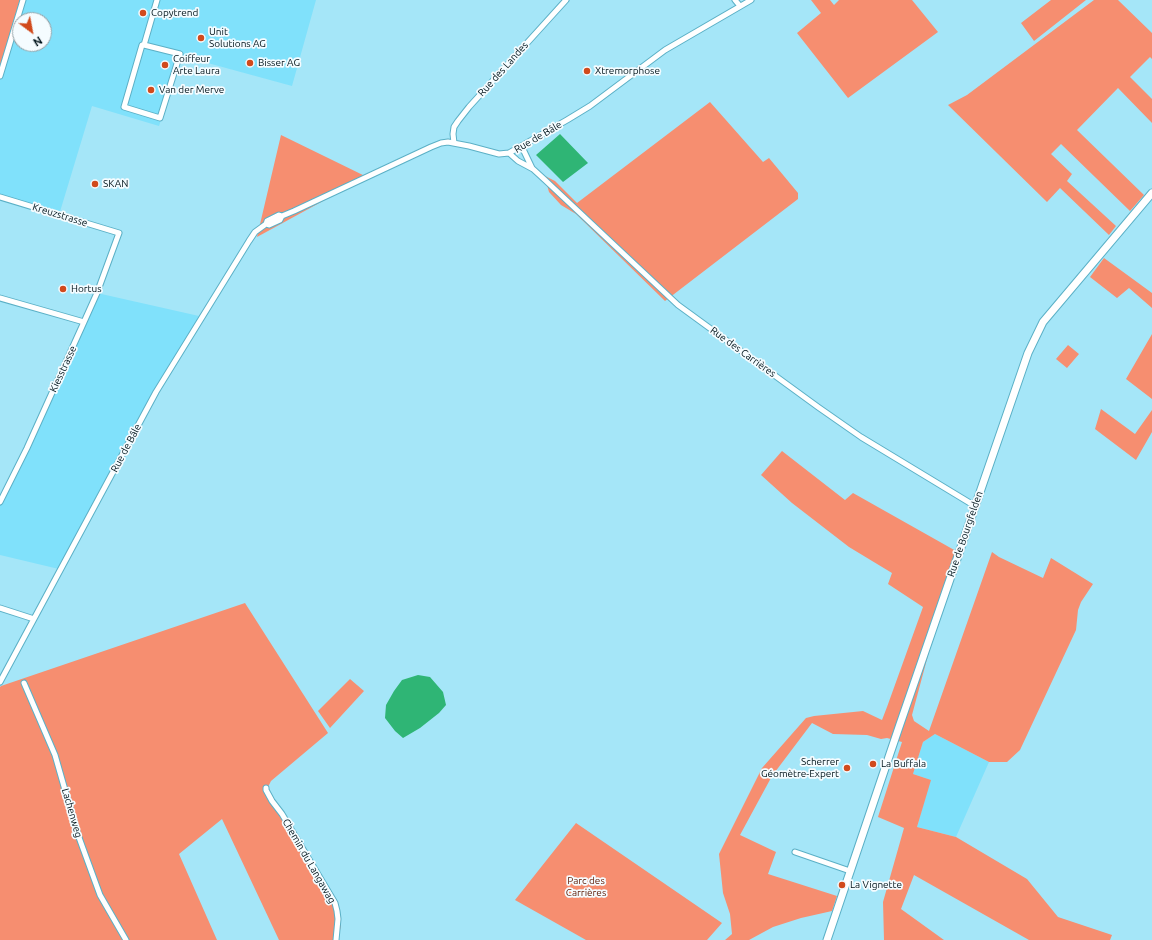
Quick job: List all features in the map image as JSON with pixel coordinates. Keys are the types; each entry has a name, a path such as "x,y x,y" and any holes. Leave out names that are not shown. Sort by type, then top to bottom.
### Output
{"main road":[{"name":"Rue de Bourgfelden","path":"826,940 1028,352 1044,322 1152,192"}],"street":[{"path":"0,76 23,0"},
{"path":"142,45 124,107 160,118 180,54 144,45 157,0"},
{"name":"Rue des Landes","path":"454,143 454,127 465,111 566,0"},
{"path":"735,0 740,6"},
{"name":"Rue de Bâle","path":"0,682 156,392 249,241 256,232 266,224 267,221 279,215 282,216 431,147 448,142 499,154 509,153 522,147 590,106 665,50 751,0"},
{"name":"Rue des Carrières","path":"522,147 533,169"},
{"name":"Rue des Carrières","path":"509,153 518,161 533,169 678,305 861,437 975,506"},
{"name":"Kreuzstrasse","path":"0,197 119,233"},
{"name":"Kiesstrasse","path":"0,502 27,448 97,293 119,233"},
{"path":"0,298 84,322"},
{"path":"0,608 34,619"},
{"name":"Lachenweg","path":"24,683 55,755 77,832 100,895 126,940"},
{"name":"Chemin du Langawag","path":"266,788 272,801 282,814 335,904 338,919 336,940"},
{"path":"796,852 850,871"}],"shaded area":[{"path":"23,0 316,0 292,86 182,56 159,126 92,106 59,215 0,197 0,76 12,36 12,52 52,52 52,12 19,12"},
{"path":"560,134 588,163 563,182 536,155"},
{"path":"97,293 199,316 63,570 0,555 0,502"},
{"path":"418,675 430,677 443,692 446,705 439,713 420,728 403,738 395,731 385,718 386,705 402,680"},
{"path":"935,734 989,762 956,837 917,827 930,780 913,774 923,742"}],"green space":[{"path":"0,0 23,0 19,12 12,12 12,36 0,76"},
{"path":"811,0 830,0 834,5 839,0 912,0 938,32 848,98 797,33 821,13"},
{"path":"1051,0 1086,0 1034,41 1021,23"},
{"path":"1094,0 1118,0 1152,33 1152,59 1150,57 1130,77 1152,99 1152,123 1118,88 1077,130 1144,195 1130,211 1061,144 1051,154 1072,174 1067,181 1116,226 1109,235 1060,188 1047,202 948,105 967,95"},
{"path":"710,102 763,162 769,158 798,193 798,199 665,301 576,214 561,205 549,192 545,176 555,181 577,203"},
{"path":"281,135 367,177 257,237"},
{"path":"1104,258 1152,293 1152,308 1129,288 1117,298 1090,277"},
{"path":"1152,334 1152,399 1126,379"},
{"path":"1068,345 1079,354 1067,368 1056,359"},
{"path":"1101,409 1135,434 1152,410 1152,432 1136,460 1095,429"},
{"path":"782,451 845,500 853,493 956,551 912,715 914,721 929,731 992,552 999,557 1043,578 1051,558 1093,584 1081,602 1078,610 1076,630 1020,750 1007,762 989,762 935,734 923,742 913,774 931,780 917,827 956,837 1027,879 1058,917 1112,935 1110,940 1029,940 914,875 901,909 944,940 884,940 883,902 904,828 878,817 902,742 867,735 833,734 812,723 772,776 740,835 776,852 768,874 837,896 832,911 801,918 773,927 749,940 725,940 732,934 730,914 723,893 719,854 762,768 806,718 863,711 882,720 923,607 888,584 892,573 849,547 792,503 761,475"},
{"path":"245,603 328,733 271,781 266,791 337,903 341,925 338,940 279,940 222,819 179,854 217,940 0,940 0,687"},
{"path":"350,679 364,691 330,728 318,711"},
{"name":"Parc des Carrières","path":"576,823 722,923 707,940 586,940 515,900"}],"place":[{"name":"Copytrend","path":"143,13"},
{"name":"Unit Solutions AG","path":"201,38"},
{"name":"Bisser AG","path":"250,63"},
{"name":"Coiffeur Arte Laura","path":"165,65"},
{"name":"Xtremorphose","path":"587,71"},
{"name":"Van der Merve","path":"151,90"},
{"name":"SKAN","path":"95,184"},
{"name":"Hortus","path":"63,289"},
{"name":"La Buffala","path":"873,764"},
{"name":"Scherrer Géomètre-Expert","path":"847,768"},
{"name":"La Vignette","path":"842,885"}]}
